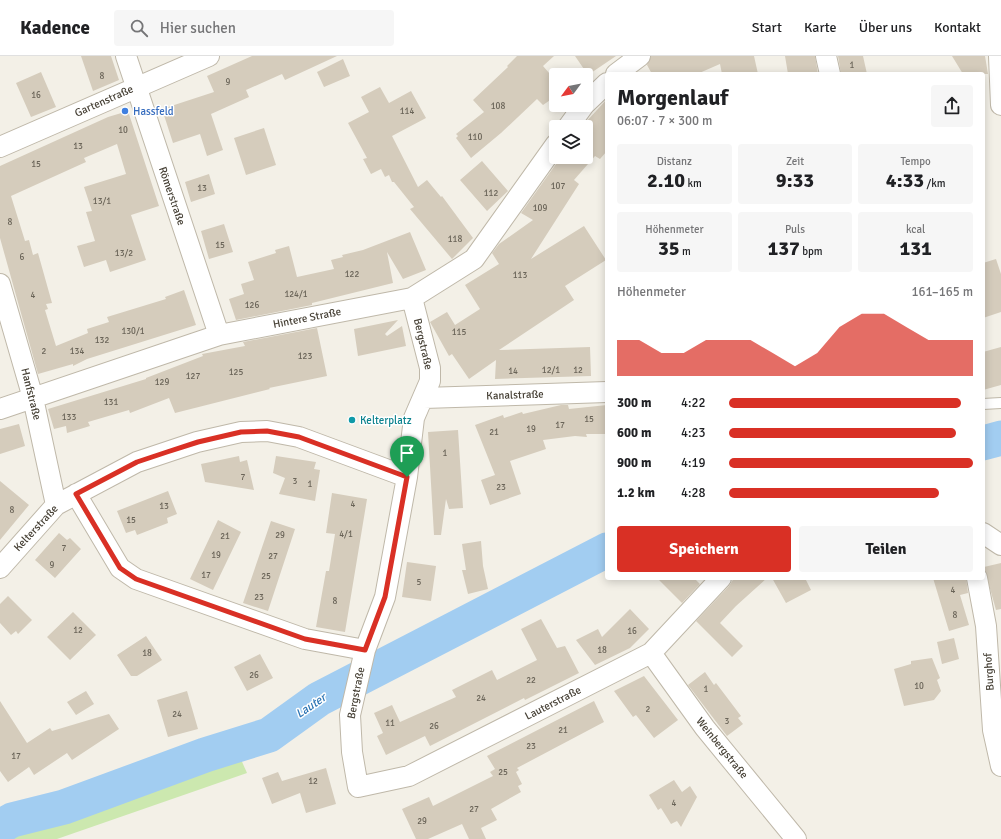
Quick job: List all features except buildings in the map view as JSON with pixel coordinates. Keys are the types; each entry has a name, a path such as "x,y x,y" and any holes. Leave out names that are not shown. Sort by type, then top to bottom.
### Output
{"street":[{"name":"Römerstraße","path":"126,56 219,335"},
{"name":"Gartenstraße","path":"0,147 209,56"},
{"path":"619,72 640,56"},
{"path":"826,56 830,72"},
{"path":"999,56 1001,105"},
{"path":"593,96 605,85"},
{"name":"Hintere Straße","path":"0,409 219,335 412,298 474,259 549,154"},
{"name":"Hanfstraße","path":"0,284 33,398 56,505"},
{"name":"Bergstraße","path":"358,787 352,752 350,715 365,650 385,597 407,477 414,418 424,398 430,381 430,368 412,298"},
{"name":"Kanalstraße","path":"424,398 605,392"},
{"name":"Kelterstraße","path":"0,568 56,505 137,462 198,442 241,432 267,431 299,437 407,477"},
{"path":"76,494 120,568 136,579 305,639 365,650"},
{"path":"985,534 1001,545"},
{"name":"Lauterstraße","path":"358,787 409,776 651,653 719,580"},
{"name":"Burghof","path":"977,580 986,626 993,730 1001,766"},
{"name":"Weinbergstraße","path":"651,653 705,728 796,839"}],"lane":[{"path":"985,404 1001,403"}],"green space":[{"path":"231,737 247,773 57,839 0,839 0,813 5,810"}],"waterway":[{"name":"Lauter","path":"985,442 1001,438"},
{"name":"Lauter","path":"0,827 12,820 64,807 205,755 269,735 319,699 605,551"}],"place":[{"name":"Hassfeld","path":"125,111"},
{"name":"Kelterplatz","path":"352,420"}],"route":[{"path":"267,431 299,437 407,477 385,597 365,650 305,639 136,579 120,568 76,494 137,462 198,442 241,432 267,431"}]}
